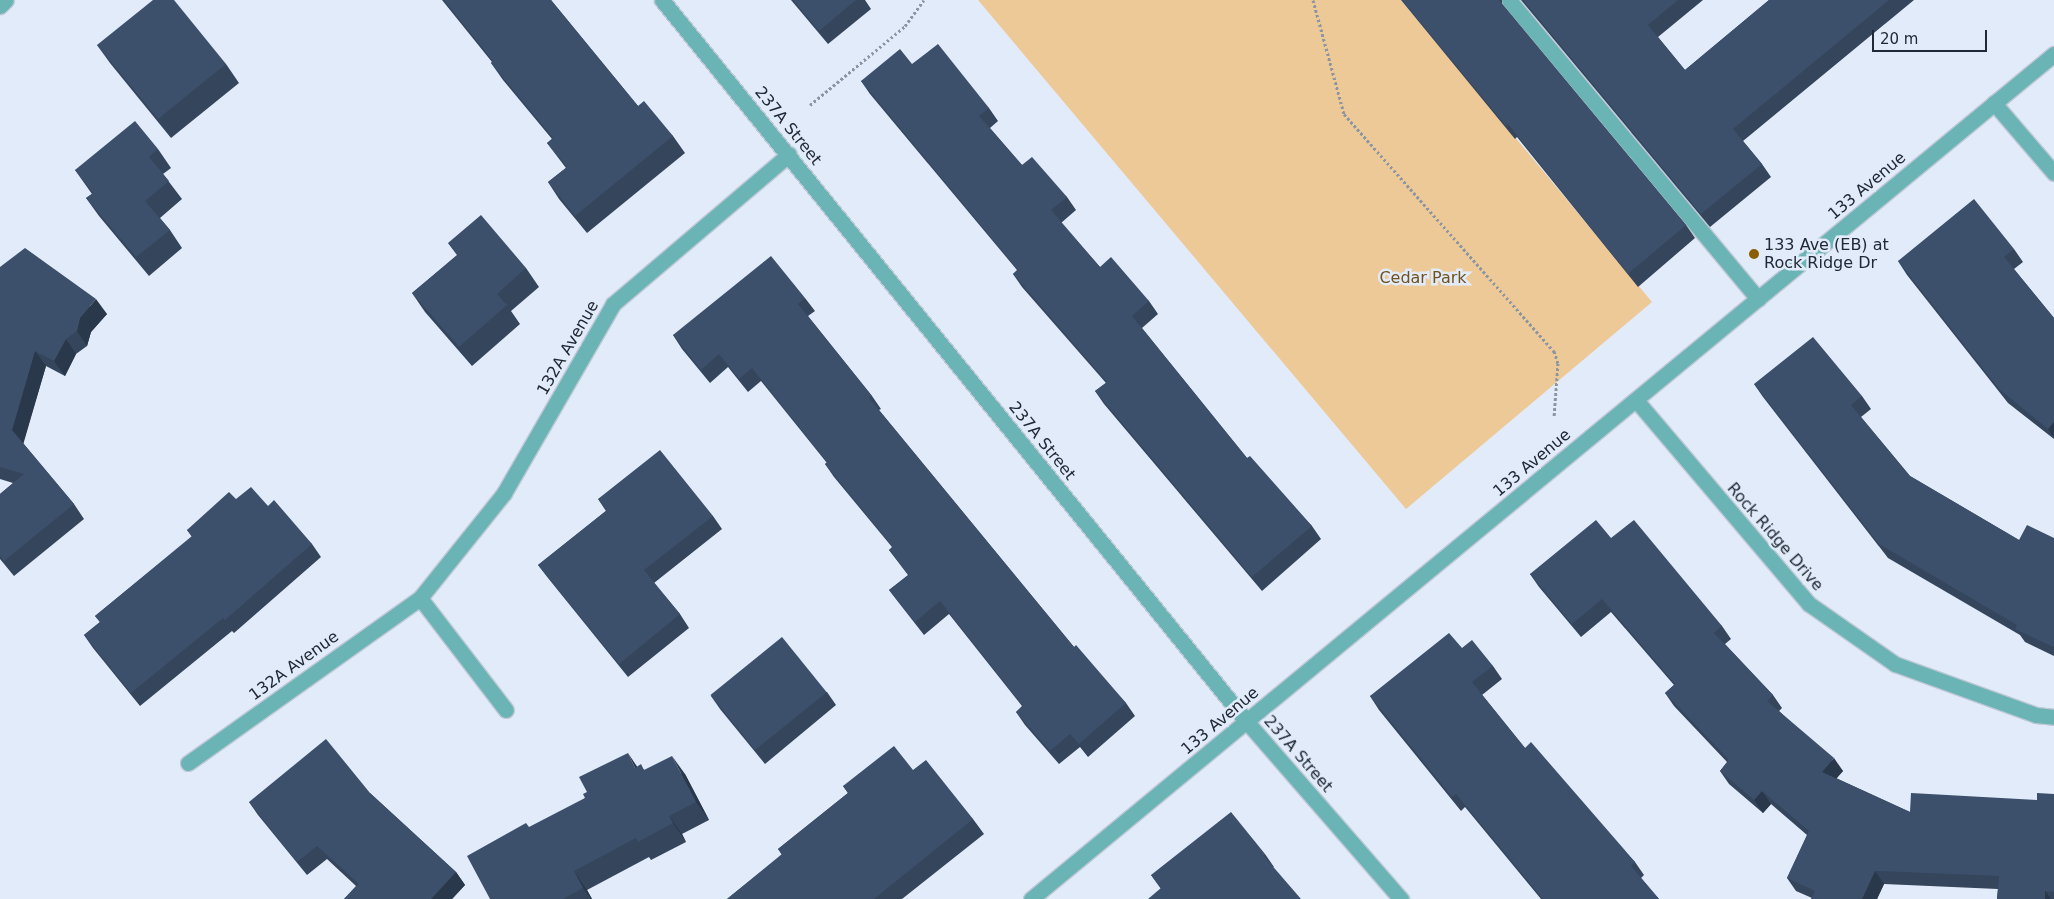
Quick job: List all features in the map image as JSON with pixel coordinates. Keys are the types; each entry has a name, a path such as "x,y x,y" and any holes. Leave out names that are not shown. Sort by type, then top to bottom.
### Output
{"street":[{"path":"0,6 6,0"},
{"name":"237A Street","path":"662,0 789,154 1247,722 1401,899"},
{"path":"1509,0 1758,299"},
{"name":"133 Avenue","path":"1031,899 2054,54"},
{"path":"1994,103 2054,173"},
{"name":"132A Avenue","path":"188,763 420,598 504,493 613,304 789,154"},
{"name":"Rock Ridge Drive","path":"1636,400 1809,604 1896,664 2036,715 2054,717"},
{"path":"420,598 506,710"}],"path":[{"path":"810,106 905,26 924,0"},
{"path":"1313,0 1344,114 1554,351 1558,362 1554,417"}],"green space":[{"name":"Cedar Park","path":"978,0 1401,0 1652,302 1406,509"}],"building":[{"path":"153,0 174,0 226,64 158,119 97,45"},
{"path":"444,0 551,0 638,106 644,101 673,136 575,216 548,182 567,167 547,143 553,138 491,63 493,61"},
{"path":"793,0 856,0 819,31"},
{"path":"1402,0 1499,0 1686,225 1628,274 1508,124 1506,126"},
{"path":"1523,0 1678,0 1648,25 1685,70 1769,0 1889,0 1733,129 1762,164 1701,214"},
{"path":"938,44 989,108 979,116 1022,165 1032,157 1067,197 1051,210 1100,267 1111,257 1149,301 1132,316 1247,458 1250,456 1312,526 1252,577 1095,391 1107,382 1013,274 1018,270 861,81 900,49 912,64"},
{"path":"135,121 158,149 149,157 169,181 145,201 170,230 136,257 86,198 93,193 75,170"},
{"path":"1974,199 2014,249 2004,257 2054,318 2054,422 2048,429 1999,389 1898,261"},
{"path":"481,215 526,268 497,294 507,305 459,347 412,293 458,255 448,243"},
{"path":"25,248 96,299 80,318 77,331 66,339 54,361 35,351 12,430 74,504 4,561 0,556 0,494 24,474 0,467 0,267"},
{"path":"771,256 805,298 798,304 872,396 869,398 1074,647 1076,645 1126,703 1079,744 1070,734 1050,751 1016,712 1023,706 940,601 915,622 889,590 909,575 889,550 893,547 825,464 827,462 752,368 739,379 719,354 701,370 673,335"},
{"path":"1813,337 1862,396 1851,405 1910,476 2019,540 2027,525 2054,538 2053,647 2015,629 2017,625 1879,544 1754,384"},
{"path":"660,450 713,516 644,570 680,614 619,664 538,565 607,510 598,499"},
{"path":"251,487 268,506 274,500 312,544 225,620 223,618 131,693 84,635 100,622 95,616 192,536 187,530 229,492 236,499"},
{"path":"1596,520 1611,538 1634,520 1722,626 1714,633 1773,695 1767,701 1834,758 1822,772 1910,812 1911,793 2037,800 2037,793 2054,794 2054,892 2045,891 2045,899 1997,899 1999,876 1875,871 1862,899 1811,899 1815,891 1787,878 1809,831 1762,791 1754,800 1720,771 1729,760 1665,693 1675,684 1602,599 1572,624 1530,574"},
{"path":"1449,633 1462,648 1472,640 1493,666 1472,682 1525,748 1531,742 1635,862 1631,866 1659,899 1543,899 1456,794 1452,797 1370,696"},
{"path":"782,637 827,692 755,750 711,695"},
{"path":"326,739 370,793 456,872 431,899 344,899 359,884 317,846 297,862 249,802"},
{"path":"894,746 913,770 926,760 973,819 874,899 727,899 782,854 778,849 848,793 843,786"},
{"path":"628,753 635,768 641,764 644,770 672,756 696,802 669,816 673,823 638,842 636,838 574,871 583,888 563,899 490,899 467,856 526,823 529,827 585,798 583,794 587,792 579,777"},
{"path":"1231,812 1265,854 1263,855 1301,899 1148,899 1161,888 1151,875"}],"place":[{"name":"133 Ave (EB) at Rock Ridge Dr","path":"1754,254"}]}
